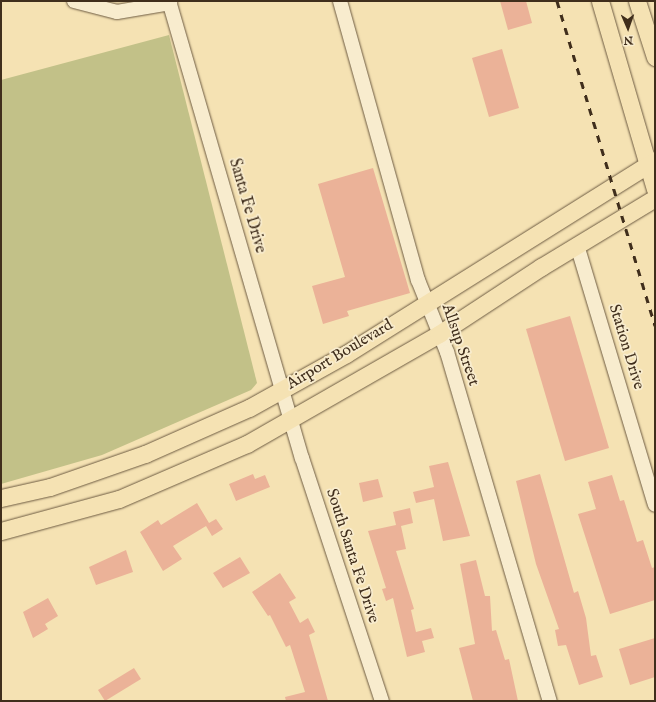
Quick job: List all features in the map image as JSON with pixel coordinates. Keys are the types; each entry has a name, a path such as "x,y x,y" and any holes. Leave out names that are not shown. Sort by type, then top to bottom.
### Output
{"main road":[{"path":"600,1 652,161 655,189"},
{"path":"637,1 655,57"},
{"name":"Airport Boulevard","path":"1,498 50,487 145,454 249,408 346,354 652,161"},
{"name":"Airport Boulevard","path":"1,531 119,499 248,444 439,334 577,245 655,198"}],"street":[{"path":"74,1 117,12 170,2"},
{"name":"Allsup Street","path":"340,1 427,302 439,334 550,701"},
{"name":"Santa Fe Drive","path":"170,2 292,420"},
{"name":"Station Drive","path":"577,245 655,505"},
{"name":"South Santa Fe Drive","path":"292,420 382,701"}],"shaded area":[{"path":"169,35 257,383 251,390 102,455 1,484 1,80"}],"building":[{"path":"500,1 526,1 532,23 508,30"},
{"path":"502,49 519,108 489,117 472,58"},
{"path":"373,168 410,293 347,311 349,316 323,324 312,286 345,277 318,184"},
{"path":"570,316 609,448 565,461 526,329"},
{"path":"448,462 470,536 443,541 434,499 416,503 413,492 434,487 429,466"},
{"path":"253,474 255,479 265,475 270,487 236,501 229,484"},
{"path":"540,474 574,593 578,591 586,618 591,656 596,655 603,677 579,685 566,645 558,646 555,630 559,629 536,564 516,481"},
{"path":"612,475 620,501 624,500 637,542 643,540 652,568 655,567 655,600 610,614 578,514 596,509 588,482"},
{"path":"378,479 383,497 363,502 359,483"},
{"path":"197,503 209,523 216,519 223,529 212,536 206,526 173,546 182,559 163,571 140,532 158,520 161,525"},
{"path":"410,508 413,523 401,526 406,549 396,551 414,609 411,610 416,632 431,628 434,638 422,641 425,652 407,657 393,598 386,601 382,589 386,588 368,531 396,525 393,512"},
{"path":"126,550 133,572 96,585 89,567"},
{"path":"240,557 250,573 223,588 213,573"},
{"path":"476,560 485,596 490,596 492,631 496,630 505,660 509,659 518,701 473,701 459,648 475,644 460,564"},
{"path":"280,573 296,598 289,602 300,623 308,618 315,632 309,635 328,701 286,701 285,697 305,692 290,645 286,647 270,615 268,616 252,592"},
{"path":"48,598 58,616 45,624 48,629 33,638 23,612"},
{"path":"655,638 655,677 630,685 619,649"},
{"path":"134,668 141,679 105,701 98,690"}],"railway":[{"path":"557,1 655,326"}]}
